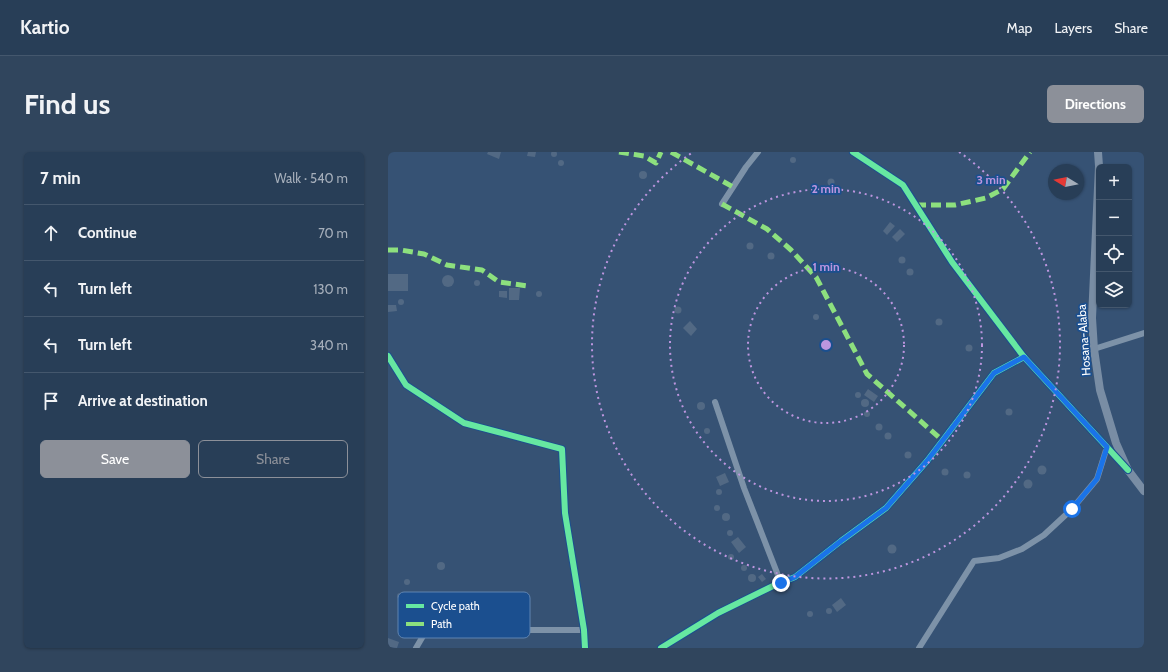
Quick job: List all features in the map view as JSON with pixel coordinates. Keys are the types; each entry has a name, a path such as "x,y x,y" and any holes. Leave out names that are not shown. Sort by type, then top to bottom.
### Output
{"main road":[{"name":"Hosana-Alaba","path":"1098,152 1099,166 1092,318 1094,349 1100,390 1116,443 1128,470 1144,491"}],"street":[{"path":"722,204 746,166 758,152"},
{"path":"853,152 903,185 952,262 1024,357 1128,470"},
{"path":"1094,349 1144,333"},
{"path":"388,356 406,385 464,423 562,449 565,513 584,630 585,648"},
{"path":"661,648 718,613 795,577 886,508 927,461 994,373 1024,357"},
{"path":"715,402 744,488 781,583"},
{"path":"919,648 974,561 999,558 1022,549 1044,535 1072,509 1097,479 1107,447"},
{"path":"530,630 584,630"},
{"path":"416,648 422,638"}],"building":[{"path":"554,151 557,154 554,157 551,154"},
{"path":"488,152 501,152 499,159 487,154"},
{"path":"528,152 536,152 535,157 527,156"},
{"path":"793,157 796,160 793,163 790,160"},
{"path":"561,160 564,163 561,166 558,163"},
{"path":"641,171 645,171 647,175 645,179 641,179 639,177 639,173"},
{"path":"831,179 834,182 831,185 828,182"},
{"path":"890,222 895,226 887,235 883,231"},
{"path":"900,229 905,234 897,242 892,237"},
{"path":"750,243 753,246 750,249 747,246"},
{"path":"771,253 774,256 771,259 768,256"},
{"path":"902,257 905,260 902,263 899,260"},
{"path":"910,268 913,269 913,275 910,276 907,275 906,272 907,269"},
{"path":"388,274 408,274 408,291 388,291"},
{"path":"448,275 452,277 454,281 452,285 448,287 444,285 442,281 444,277"},
{"path":"477,280 480,283 477,286 474,283"},
{"path":"509,288 520,288 519,300 509,300"},
{"path":"499,291 507,291 507,298 499,297"},
{"path":"539,291 542,294 539,297 536,294"},
{"path":"401,299 404,302 401,305 398,302"},
{"path":"388,305 396,305 397,311 388,312"},
{"path":"678,307 681,310 678,313 675,310"},
{"path":"816,314 819,317 816,320 813,317"},
{"path":"939,318 942,319 942,325 939,326 936,325 935,322 936,319"},
{"path":"690,321 697,329 691,336 683,328"},
{"path":"969,344 972,345 972,351 969,352 966,351 965,348 966,345"},
{"path":"868,389 878,396 874,402 864,395"},
{"path":"858,392 861,395 858,398 855,395"},
{"path":"863,399 867,399 869,403 867,407 863,407 861,405 861,401"},
{"path":"699,402 703,402 705,406 703,410 699,410 697,408 697,404"},
{"path":"1009,408 1012,409 1012,415 1009,416 1006,415 1005,412 1006,409"},
{"path":"867,411 870,414 867,417 864,414"},
{"path":"879,423 882,424 882,430 879,431 876,430 875,427 876,424"},
{"path":"707,428 710,431 707,434 704,431"},
{"path":"888,432 891,433 891,439 888,440 885,439 884,436 885,433"},
{"path":"908,451 911,452 911,458 908,459 905,458 904,455 905,452"},
{"path":"1042,465 1047,470 1042,475 1037,470"},
{"path":"945,468 948,469 948,475 945,476 942,475 941,472 942,469"},
{"path":"967,471 970,472 970,478 967,479 964,478 963,475 964,472"},
{"path":"725,473 729,482 720,486 716,477"},
{"path":"1028,479 1033,484 1028,489 1023,484"},
{"path":"719,489 722,492 719,495 716,492"},
{"path":"717,505 720,508 717,511 714,508"},
{"path":"724,513 728,513 730,517 728,521 724,521 722,519 722,515"},
{"path":"730,530 733,533 730,536 727,533"},
{"path":"738,537 746,547 739,553 731,542"},
{"path":"892,544 897,549 892,554 887,549"},
{"path":"731,554 734,557 731,560 728,557"},
{"path":"439,562 443,562 445,566 443,570 439,570 437,568 437,564"},
{"path":"744,565 747,568 744,571 741,568"},
{"path":"750,574 754,574 756,578 754,582 750,582 748,580 748,576"},
{"path":"762,574 766,579 762,582 758,577"},
{"path":"407,579 410,582 407,585 404,582"},
{"path":"841,598 846,605 837,612 832,605"},
{"path":"829,608 832,611 829,614 826,611"},
{"path":"810,611 813,614 810,617 807,614"},
{"path":"388,638 399,642 397,648 388,647"}],"marked path":[{"path":"619,152 644,156 656,163 661,152"},
{"path":"671,152 733,187"},
{"path":"916,205 955,205 986,198 1003,189 1030,152"},
{"path":"722,204 767,229 791,250 816,277 867,374 942,440"},
{"path":"388,250 401,250 424,254 447,265 482,270 499,282 528,286"}],"cycle path":[{"path":"853,152 903,185 952,262 1024,357 1128,470"},
{"path":"388,356 406,385 464,423 562,449 565,513 584,630 585,648"},
{"path":"661,648 718,613 795,577 886,508 927,461 994,373 1024,357"}],"route":[{"path":"781,583 795,577 886,508 927,461 994,373 1024,357 1107,447 1097,479 1072,509"}]}
